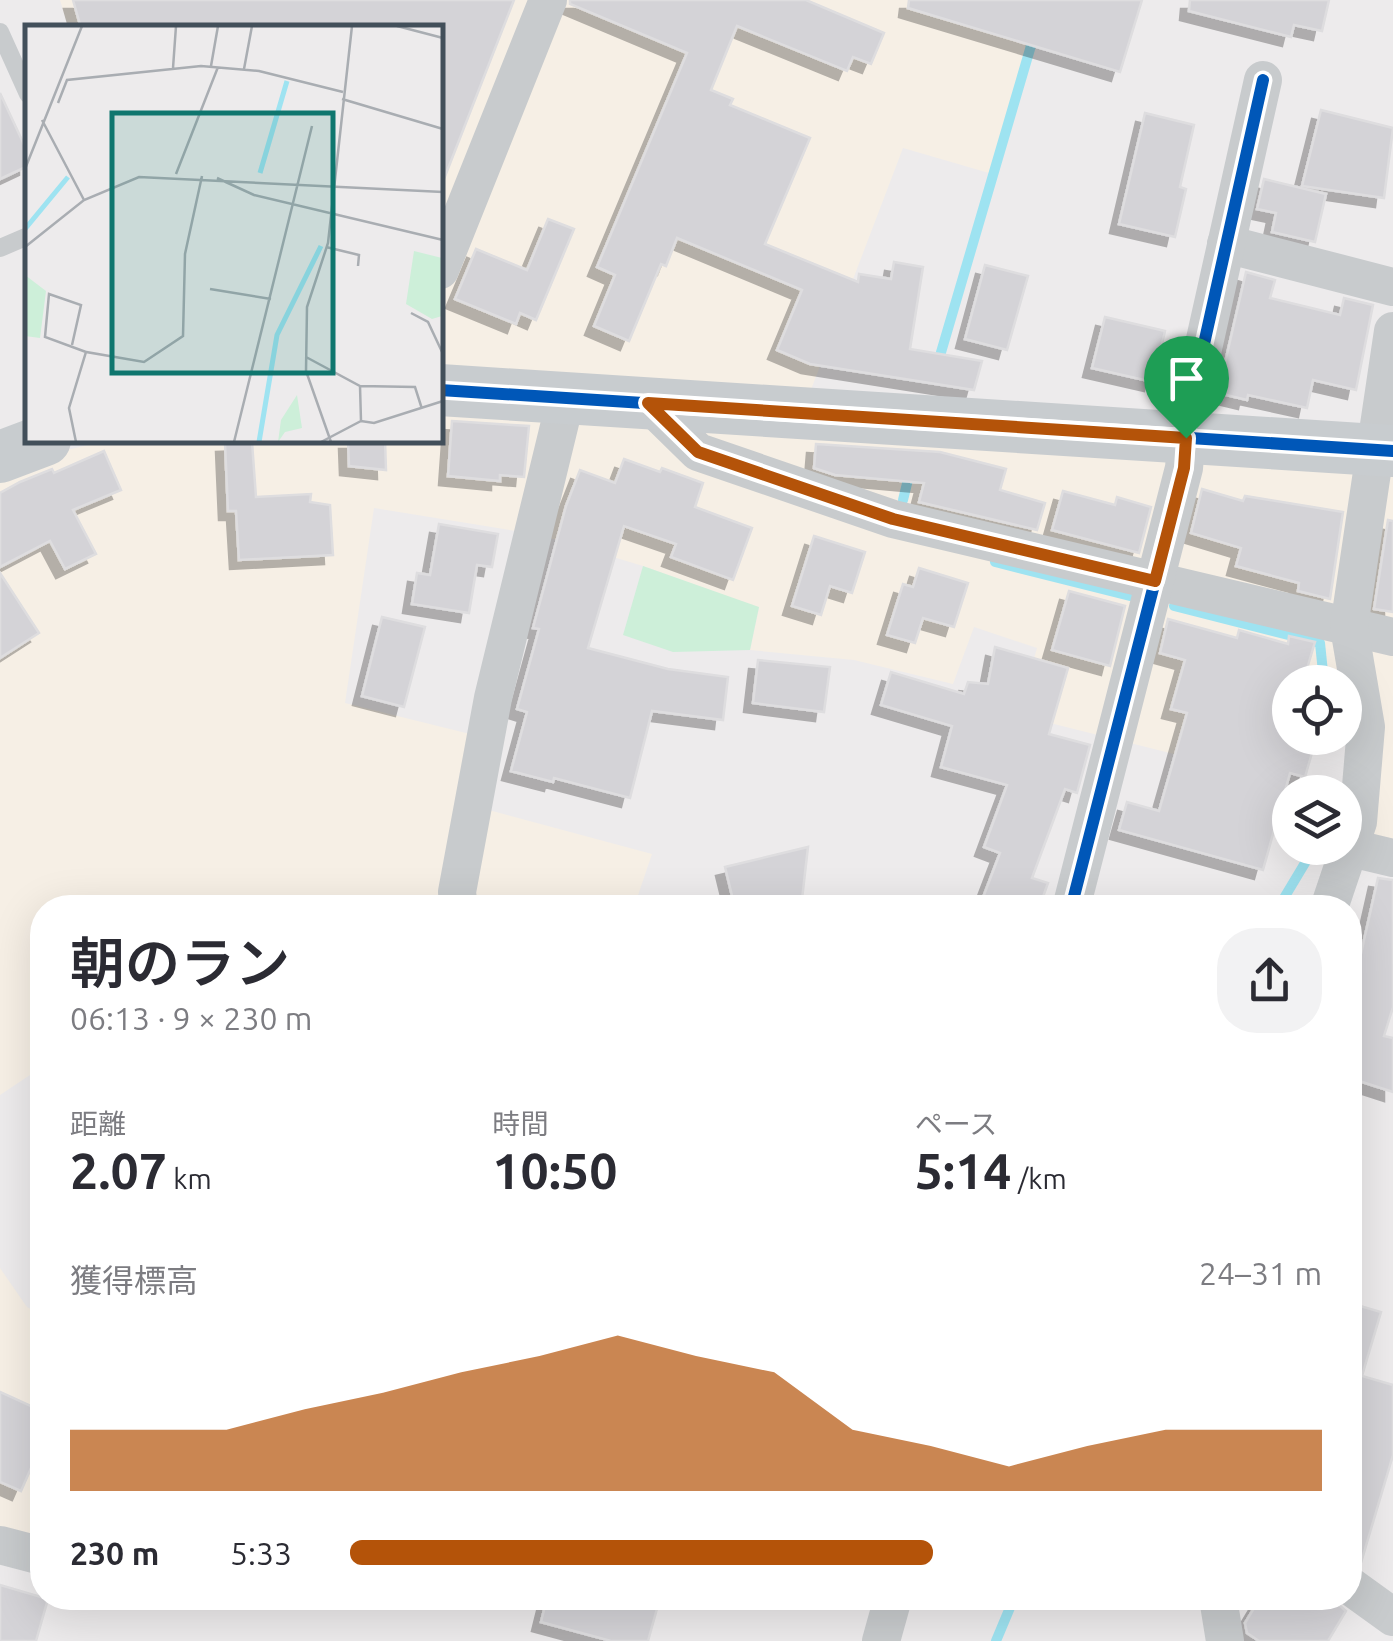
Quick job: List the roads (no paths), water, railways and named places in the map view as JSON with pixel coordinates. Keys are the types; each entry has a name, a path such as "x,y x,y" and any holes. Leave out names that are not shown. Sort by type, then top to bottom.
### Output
{"street":[{"path":"442,265 548,0"},
{"path":"1074,895 1184,468 1189,411 1263,80"},
{"path":"1226,244 1393,287"},
{"path":"1362,775 1366,728 1349,627 1385,451 1393,331"},
{"path":"442,390 1385,451"},
{"path":"457,895 493,698 566,398"},
{"path":"648,403 698,452 893,519 1393,638"},
{"path":"0,458 41,442"},
{"path":"1362,851 1393,858"},
{"path":"1334,895 1344,865"},
{"path":"0,1546 30,1553"},
{"path":"1362,1595 1393,1617"},
{"path":"881,1641 889,1610"},
{"path":"1220,1610 1225,1641"}],"lane":[{"path":"0,32 25,87"},
{"path":"0,248 25,237"}],"waterway":[{"path":"937,366 1035,32"},
{"path":"903,500 910,471"},
{"path":"995,562 1130,596"},
{"path":"1174,606 1320,643 1322,665"},
{"path":"1286,895 1304,865"},
{"path":"996,1641 1009,1610"}]}
